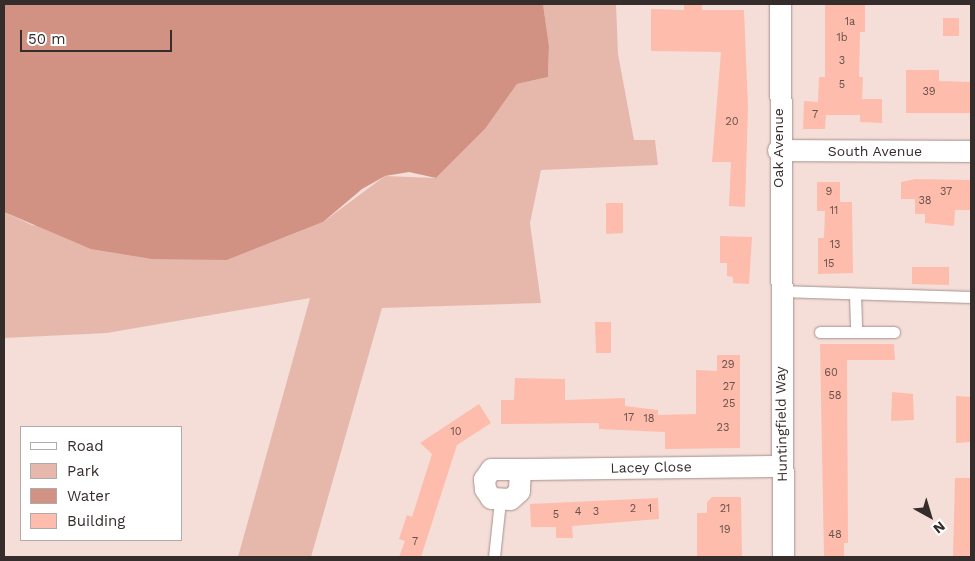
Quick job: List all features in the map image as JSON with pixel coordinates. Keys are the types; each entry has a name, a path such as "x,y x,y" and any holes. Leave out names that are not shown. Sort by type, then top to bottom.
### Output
{"street":[{"name":"Oak Avenue","path":"779,291 780,4"},
{"name":"South Avenue","path":"778,150 971,151"},
{"name":"Huntingfield Way","path":"779,291 783,557"},
{"name":"Lacey Close","path":"500,501 485,489 484,479 491,469 782,466"},
{"path":"500,501 510,499 518,491 520,469"}],"lane":[{"path":"779,291 854,295 971,297"},
{"path":"854,295 856,332"},
{"path":"820,332 894,332"},
{"path":"494,557 500,501"}],"green space":[{"path":"543,4 616,4 618,54 634,140 655,140 658,165 541,170 530,223 541,303 382,308 311,557 238,557 310,298 107,333 4,338 4,212 32,225 227,260 323,222 385,176 436,178 485,129 517,84 548,77 549,46"}],"water":[{"path":"4,4 543,4 549,46 548,77 517,84 485,129 436,178 409,172 385,176 362,189 323,222 227,260 152,259 91,249 4,212"}],"building":[{"path":"684,4 702,4 702,10 744,10 748,107 745,207 729,206 731,162 712,162 721,52 651,51 651,9 684,10"},
{"path":"825,4 865,5 865,32 860,32 859,77 863,77 862,99 882,99 882,123 860,122 860,115 826,115 825,129 803,129 804,101 818,102 819,77 825,77"},
{"path":"943,18 959,18 959,36 943,36"},
{"path":"906,70 939,70 939,81 971,82 971,113 906,113"},
{"path":"915,179 971,180 971,210 955,210 954,226 925,223 925,214 915,214 915,199 901,199 901,182"},
{"path":"817,182 840,182 840,202 852,202 853,273 818,274 818,238 824,238 825,211 817,211"},
{"path":"606,203 623,203 623,233 606,234"},
{"path":"720,236 752,237 749,284 733,283 733,277 727,276 727,263 720,263"},
{"path":"912,267 949,267 949,285 912,284"},
{"path":"595,322 611,322 611,353 596,353"},
{"path":"820,344 894,344 895,360 847,360 848,543 844,543 844,557 824,557"},
{"path":"717,355 740,355 740,448 665,449 665,432 599,429 599,423 501,424 501,400 514,400 515,378 565,379 565,400 625,398 625,406 658,410 658,415 696,414 696,370 717,371"},
{"path":"892,392 913,394 914,420 891,421"},
{"path":"956,396 971,397 971,442 956,443"},
{"path":"479,404 491,423 457,445 421,557 399,557 405,541 399,539 407,515 412,517 432,454 420,443"},
{"path":"955,478 971,478 971,557 953,557"},
{"path":"712,497 741,497 742,557 697,557 697,513 707,513 707,502"},
{"path":"658,498 659,519 572,526 573,538 556,538 556,527 531,527 530,504"}]}
